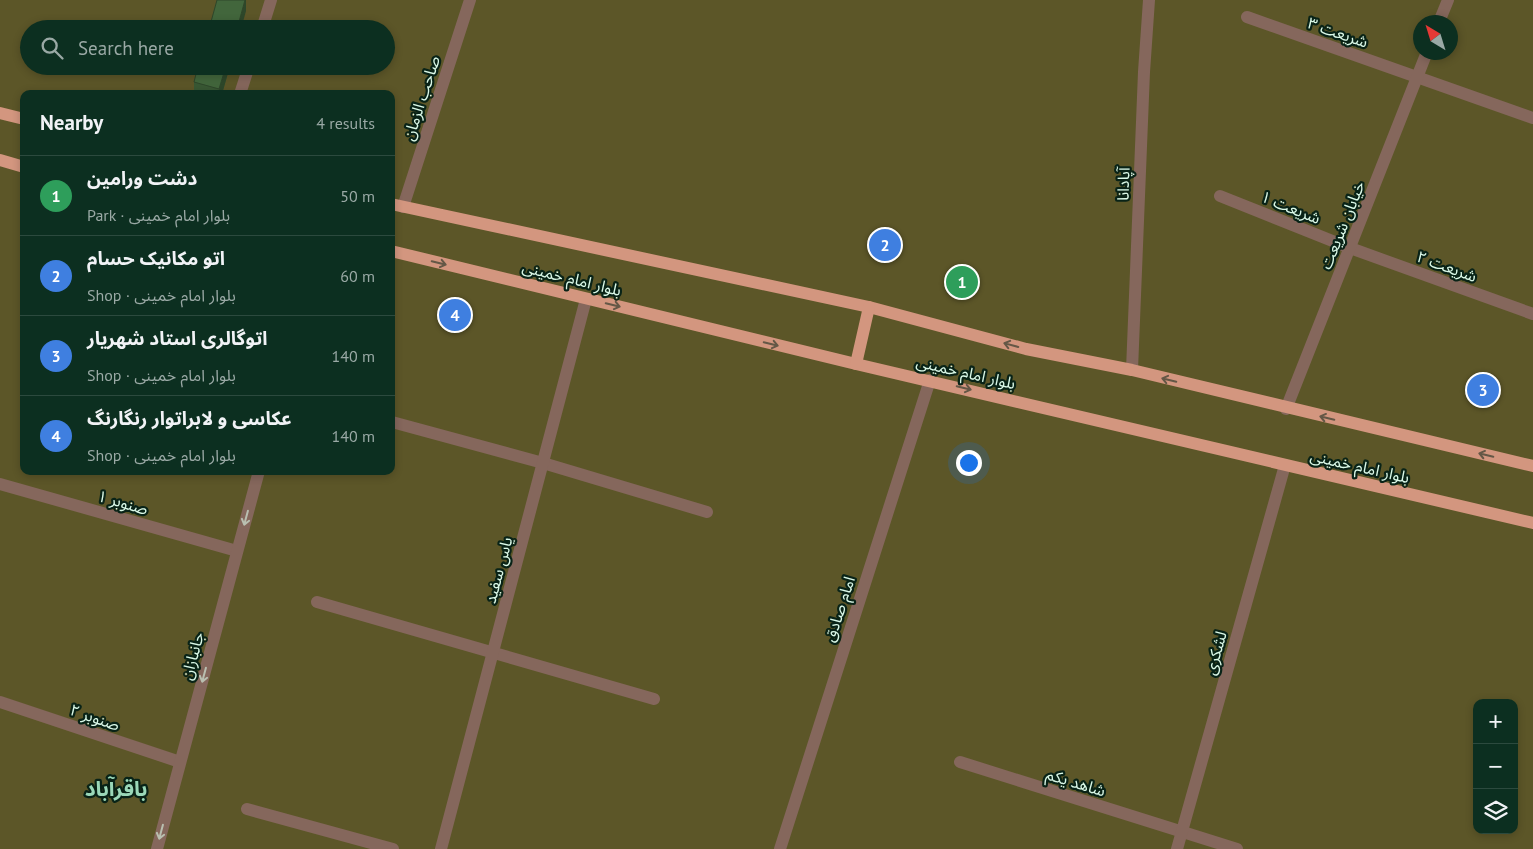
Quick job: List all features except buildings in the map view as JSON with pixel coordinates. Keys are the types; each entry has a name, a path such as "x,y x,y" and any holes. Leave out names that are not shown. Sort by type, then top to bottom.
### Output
{"main road":[{"path":"0,113 20,118"},
{"path":"0,160 20,165"},
{"name":"بلوار امام خمینی","path":"397,206 869,307 1026,349 1132,370 1286,409 1533,466"},
{"name":"بلوار امام خمینی","path":"395,252 856,364 1533,523"},
{"path":"856,364 869,307"}],"street":[{"path":"265,20 271,0"},
{"name":"صاحب الزمان","path":"397,206 470,0"},
{"name":"آپادانا","path":"1132,370 1144,82 1150,0"},
{"path":"1442,15 1448,0"},
{"name":"شریعت ۳","path":"1247,17 1533,118"},
{"name":"خیابان شریعت","path":"1286,409 1424,60"},
{"path":"241,90 246,75"},
{"name":"شریعت ۱","path":"1220,196 1350,248"},
{"name":"شریعت ۲","path":"1350,248 1533,314"},
{"name":"یاس سفید","path":"441,849 586,299"},
{"name":"امام صادق","path":"780,849 930,380"},
{"path":"395,423 543,463 707,512"},
{"name":"لشکری","path":"1177,849 1285,465"},
{"name":"جانبازان","path":"157,849 258,475"},
{"name":"صنوبر ۱","path":"0,484 237,551"},
{"path":"316,602 654,699"},
{"name":"صنوبر ۲","path":"0,702 180,762"},
{"name":"شاهد یکم","path":"960,762 1237,849"},
{"path":"247,809 393,849"}],"shaded area":[{"path":"0,0 1533,0 1533,849 0,849"}],"place":[{"name":"اتو مکانیک حسام","path":"885,245"},
{"name":"دشت ورامین","path":"962,282"},
{"name":"عکاسی و لابراتوار رنگارنگ","path":"455,315"},
{"name":"اتوگالری استاد شهریار","path":"1483,390"}],"district":[{"name":"باقرآباد","path":"116,788"}]}
